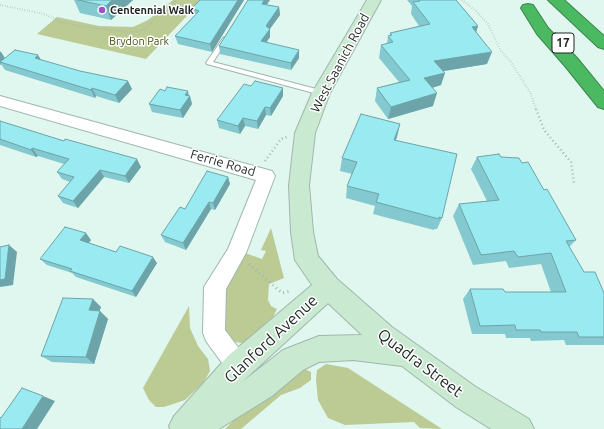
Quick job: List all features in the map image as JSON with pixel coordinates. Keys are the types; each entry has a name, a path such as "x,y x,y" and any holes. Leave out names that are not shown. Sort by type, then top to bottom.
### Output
{"highway":[{"name":"17","path":"555,0 604,44"},
{"path":"573,0 598,19"},
{"name":"17","path":"523,4 604,87"},
{"path":"523,4 542,31 604,103"}],"main road":[{"name":"West Saanich Road","path":"328,287 307,260 302,232 299,185 305,133 321,93 374,0"},
{"name":"Quadra Street","path":"328,287 383,336 466,397 518,429"},
{"name":"Glanford Avenue","path":"182,429 238,366 328,287"},
{"path":"192,429 262,386 294,360 319,349 353,347 406,353"}],"street":[{"name":"Ferrie Road","path":"0,101 266,176 236,253 215,286 214,333 238,366"}],"lane":[{"path":"230,32 210,63 321,93"}],"path":[{"path":"0,5 44,14 62,22 132,32 144,30 158,15 177,0"},
{"path":"462,0 476,11 488,24 501,51 511,62 530,94 544,130 571,162 574,183"},
{"path":"266,176 263,164 281,139 305,133"},
{"path":"236,253 282,293 328,287"}],"green space":[{"name":"Brydon Park","path":"173,0 202,0 146,59 37,34 57,17 99,26 133,27 148,20"},
{"path":"271,228 284,278 269,284 268,300 271,306 277,309 272,319 251,339 243,343 233,342 221,335 218,296 242,252 262,259 266,251 261,250"},
{"path":"189,306 190,328 198,346 208,359 210,371 203,383 185,400 164,407 156,407 149,400 143,388"},
{"path":"326,364 348,368 442,429 420,428 414,422 345,425 328,418 318,400 316,380 317,370"},
{"path":"303,368 311,372 311,380 300,388 281,395 241,429 225,429 259,395"}],"building":[{"path":"78,0 112,0 106,6"},
{"path":"200,0 238,0 210,44 175,36 199,11 192,8"},
{"path":"248,0 264,0 262,4 279,7 266,26 270,29 261,41 299,50 291,63 219,46"},
{"path":"419,0 456,0 478,26 472,27 492,52 434,61 445,73 424,78 437,93 391,107 377,88 410,80 381,45 393,42 388,36 392,35 390,33 430,24 413,2 420,1"},
{"path":"15,50 38,55 35,58 80,71 128,81 115,95 92,88 91,90 0,62"},
{"path":"255,81 283,88 270,108 265,107 257,121 243,118 238,126 217,120 244,84 251,86"},
{"path":"167,87 188,91 185,95 190,96 180,110 149,104 160,89 165,91"},
{"path":"361,114 400,124 394,140 457,154 442,218 439,217 439,219 376,202 379,194 347,186 357,162 342,158"},
{"path":"0,121 64,141 65,139 137,159 125,176 100,170 73,201 58,196 74,177 57,172 69,159 32,148 31,150 0,139"},
{"path":"499,154 501,157 519,158 522,163 528,162 544,190 547,189 576,240 566,241 584,272 595,272 604,293 604,337 579,337 577,332 516,330 515,325 480,326 470,289 503,289 505,292 566,292 551,253 518,257 514,251 481,255 459,204 499,200 477,157"},
{"path":"207,171 228,177 213,203 209,202 183,243 161,235 180,207 185,209"},
{"path":"65,227 86,233 80,240 116,252 120,246 153,257 132,291 70,271 72,269 40,259"},
{"path":"9,245 5,279 0,280 0,247"},
{"path":"63,298 93,299 89,310 100,311 86,357 41,356"},
{"path":"22,388 43,396 22,429 0,429 0,417 1,418"}],"place":[{"name":"Centennial Walk","path":"102,10"}]}
